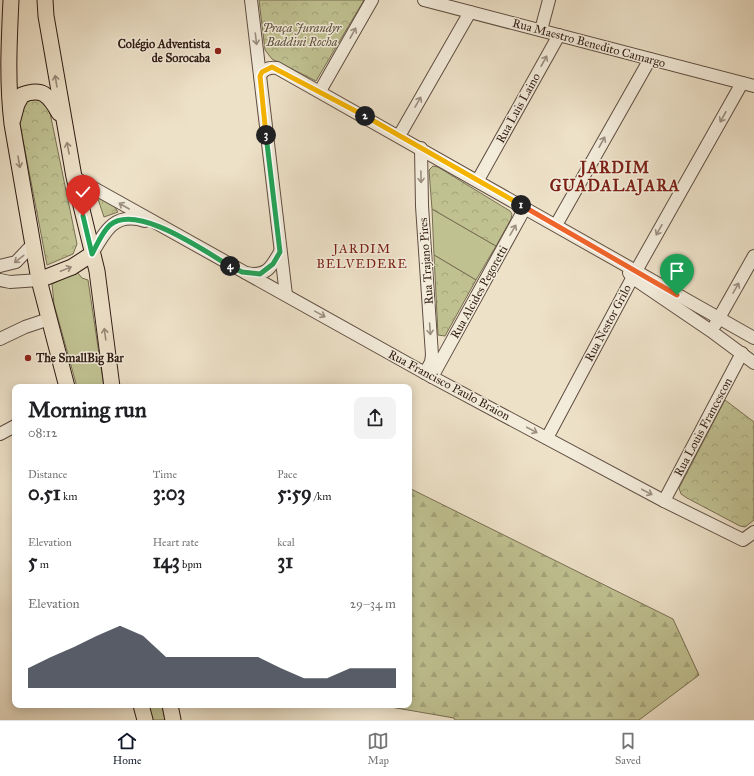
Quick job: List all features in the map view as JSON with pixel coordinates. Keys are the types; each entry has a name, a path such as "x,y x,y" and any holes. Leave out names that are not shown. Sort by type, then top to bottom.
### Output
{"main road":[{"path":"12,0 8,57 9,100 12,124 39,280 64,384"},
{"path":"45,0 46,16 74,178 97,271 112,384"},
{"path":"12,124 17,104 22,95 32,91 42,92 52,100 63,119"},
{"path":"39,280 72,267 92,254"},
{"path":"142,708 145,720"},
{"path":"171,708 173,720"}],"street":[{"path":"251,0 286,295"},
{"path":"320,92 372,0"},
{"name":"Rua Maestro Benedito Camargo","path":"424,0 748,85"},
{"path":"541,30 550,0"},
{"path":"399,136 470,12"},
{"name":"Rua Luis Laino","path":"478,180 559,35"},
{"path":"556,225 650,59"},
{"path":"260,76 266,69 277,68 622,262 634,274 754,362"},
{"name":"Rua Nestor Grilo","path":"547,438 634,274 748,85"},
{"name":"Rua Trajano Pires","path":"421,148 422,206 432,355 429,375"},
{"name":"Rua Francisco Paulo Braion","path":"74,178 429,375 664,501 743,540 754,532"},
{"name":"Rua Alcides Pegoretti","path":"429,375 525,208"},
{"name":"Rua Francisco Paulo Braion","path":"92,254 105,231 115,222 132,218 158,225"},
{"path":"0,266 16,262 33,244"},
{"path":"242,272 260,274 273,264 280,252"},
{"path":"711,331 754,256"},
{"path":"634,274 754,338"},
{"path":"0,280 10,282 39,280"},
{"path":"0,339 25,327 49,319"},
{"name":"Rua Louis Francescon","path":"664,501 742,353"},
{"path":"0,434 12,428"}],"green space":[{"name":"Praça Jurandyr Baddini Rocha","path":"259,0 364,0 316,81 272,59 265,50"},
{"path":"40,96 48,103 77,244 73,254 47,265 18,114 22,102"},
{"path":"433,166 438,167 510,211 512,214 511,219 496,246 432,209 429,170"},
{"path":"97,196 114,206 118,212 104,217"},
{"path":"432,209 496,246 476,280 434,255"},
{"path":"434,255 476,280 445,336 438,335"},
{"path":"77,272 82,278 88,280 104,384 76,384 54,304 52,284"},
{"path":"725,400 754,422 754,520 745,527 740,526 687,498 681,494 679,488"},
{"path":"412,489 673,619 699,675 639,720 455,720 454,718 396,708 412,708"},
{"path":"148,708 163,708 165,720 150,720"}],"place":[{"name":"Colégio Adventista de Sorocaba","path":"218,51"},
{"name":"The SmallBig Bar","path":"28,358"}],"district":[{"name":"JARDIM GUADALAJARA","path":"615,176"},
{"name":"JARDIM BELVEDERE","path":"362,256"}],"route":[{"path":"83,216 92,254 110,225 121,220 132,218 158,225 242,272 254,275 260,274 267,270 273,264 280,252 260,76 266,69 272,67 277,68 622,262 677,295"}]}
